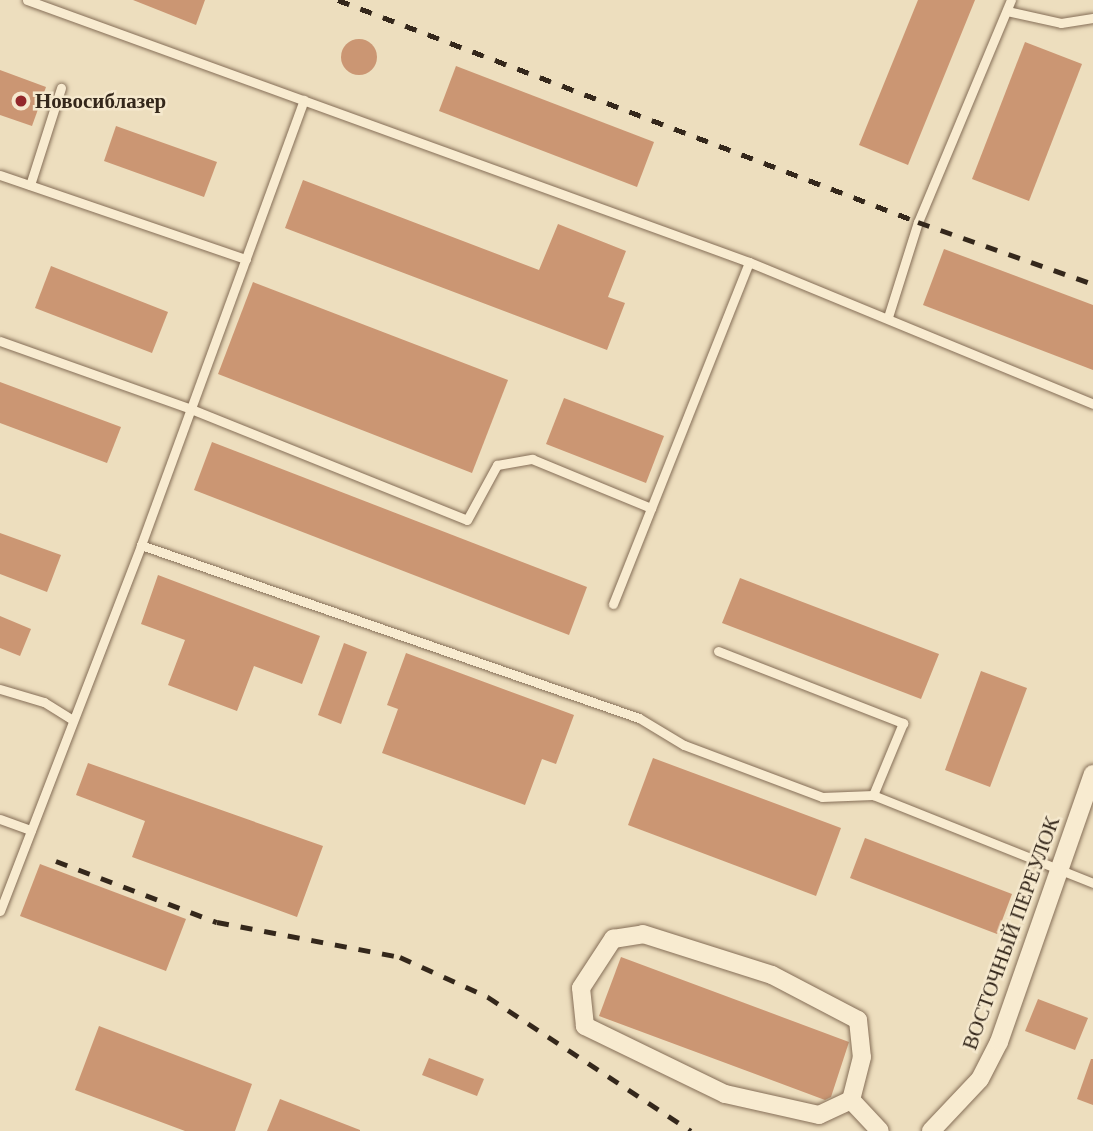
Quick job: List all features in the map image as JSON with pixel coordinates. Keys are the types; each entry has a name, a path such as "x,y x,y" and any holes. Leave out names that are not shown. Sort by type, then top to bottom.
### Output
{"street":[{"name":"ВОСТОЧНЫЙ ПЕРЕУЛОК","path":"931,1131 981,1080 999,1042 1093,774"},
{"path":"643,934 772,975 858,1020 862,1057 851,1100 819,1115 725,1094 585,1026 581,988 613,939 643,934"},
{"path":"851,1100 880,1131"}],"lane":[{"path":"27,0 749,262 888,317 1093,404"},
{"path":"888,317 918,222 1012,0"},
{"path":"1007,11 1061,23 1093,18"},
{"path":"30,185 61,88"},
{"path":"0,911 141,545 304,100"},
{"path":"0,175 246,259"},
{"path":"613,604 749,262"},
{"path":"0,341 191,409 467,520 497,465 532,459 651,509"},
{"path":"141,545 639,718 684,745 822,797 873,795 1057,871 1093,883"},
{"path":"718,651 902,723 873,795"},
{"path":"0,689 44,702 73,720"},
{"path":"0,819 31,830"}],"building":[{"path":"133,0 205,0 196,25"},
{"path":"918,0 975,0 908,165 859,145"},
{"path":"359,39 372,44 377,57 372,70 359,75 346,70 341,57 346,44"},
{"path":"1025,42 1082,64 1029,201 972,179"},
{"path":"456,66 654,142 637,187 439,111"},
{"name":"Новосиблазер","path":"0,70 46,87 32,126 0,115"},
{"path":"116,126 217,162 204,197 104,161"},
{"path":"303,180 539,270 558,224 626,251 608,297 625,303 607,350 285,228"},
{"path":"944,249 1093,305 1093,370 923,305"},
{"path":"51,266 168,312 152,353 35,308"},
{"path":"253,282 508,380 472,473 218,374"},
{"path":"0,382 121,427 107,463 0,423"},
{"path":"564,398 664,436 646,483 546,444"},
{"path":"212,442 587,587 569,635 194,490"},
{"path":"0,533 61,555 47,592 0,574"},
{"path":"158,575 320,636 302,684 254,666 237,711 168,685 185,640 141,624"},
{"path":"740,578 939,654 921,699 722,623"},
{"path":"0,616 31,629 20,656 0,648"},
{"path":"344,643 367,652 341,724 318,715"},
{"path":"406,653 574,715 556,764 542,759 525,805 382,753 398,709 387,705"},
{"path":"981,671 1027,688 990,787 945,770"},
{"path":"653,758 841,828 816,896 628,825"},
{"path":"88,763 323,846 297,917 132,857 145,821 76,795"},
{"path":"865,838 1012,894 997,934 850,878"},
{"path":"40,864 186,919 166,971 20,916"},
{"path":"621,957 849,1042 831,1097 825,1100 599,1016"},
{"path":"1038,999 1088,1018 1075,1050 1025,1031"},
{"path":"99,1026 252,1084 235,1131 185,1131 75,1090"},
{"path":"429,1058 484,1079 477,1096 422,1075"},
{"path":"1093,1059 1093,1105 1077,1099"},
{"path":"280,1099 360,1130 360,1131 267,1131"}],"railway":[{"path":"338,0 918,222 1093,284"},
{"path":"56,861 217,922 400,957 488,997 691,1131"}],"place":[{"name":"Новосиблазер","path":"21,101"}]}
